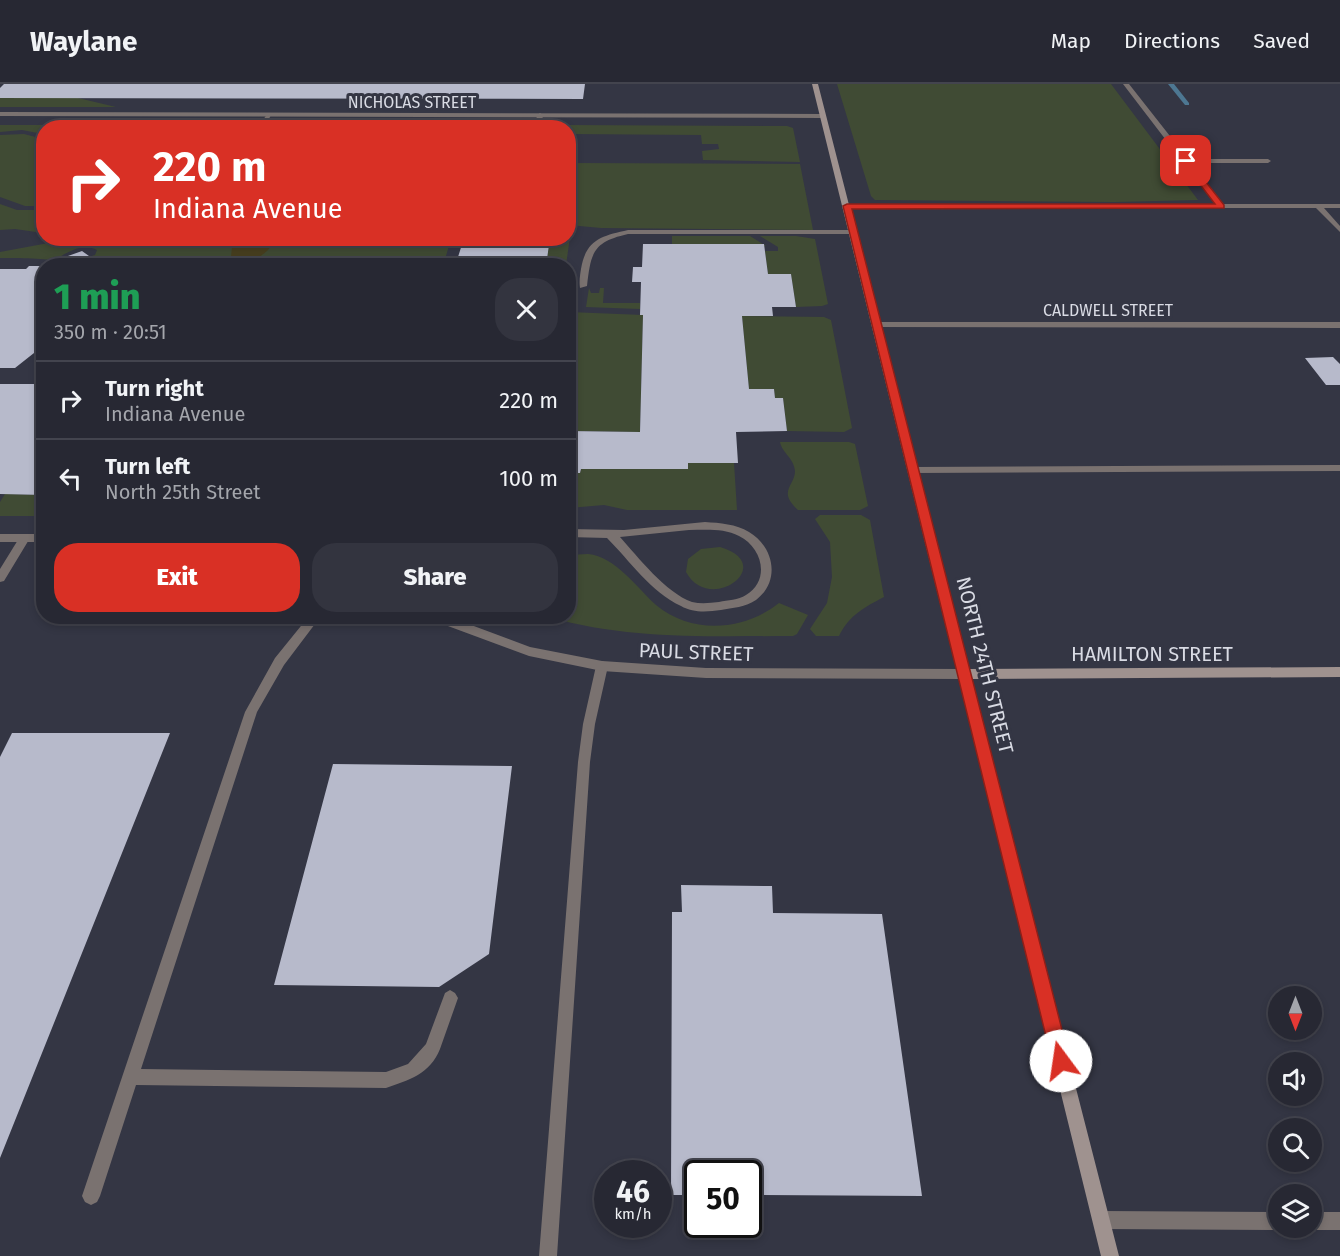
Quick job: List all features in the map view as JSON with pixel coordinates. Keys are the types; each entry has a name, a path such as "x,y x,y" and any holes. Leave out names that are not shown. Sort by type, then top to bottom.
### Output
{"main road":[{"name":"NORTH 24TH STREET","path":"815,84 1110,1256"},
{"name":"HAMILTON STREET","path":"965,674 1340,672"}],"street":[{"path":"1126,84 1221,206"},
{"name":"NICHOLAS STREET","path":"0,114 824,116"},
{"path":"265,120 268,115"},
{"path":"539,120 540,115"},
{"path":"1186,161 1268,161"},
{"path":"847,206 1340,206"},
{"path":"1318,206 1340,230"},
{"path":"583,286 587,254 594,244 608,236 628,232 854,232"},
{"name":"CALDWELL STREET","path":"877,325 1340,325"},
{"path":"914,470 1340,468"},
{"path":"576,533 610,534 693,528 734,529 756,542 766,555 765,581 755,594 740,603 705,609 684,603 668,591 610,534"},
{"path":"0,538 36,538"},
{"path":"0,578 25,538"},
{"path":"91,1196 251,712 265,680 309,624"},
{"name":"PAUL STREET","path":"463,624 529,651 602,666 695,673 965,674"},
{"path":"548,1256 584,762 588,730 602,666"},
{"path":"130,1077 386,1080 413,1070 432,1049 450,998"},
{"path":"1102,1220 1268,1221"},
{"path":"1322,1221 1340,1221"}],"green space":[{"path":"837,84 1111,84 1198,200 1115,202 875,200 871,196"},
{"path":"0,98 78,98 116,107 0,107"},
{"path":"0,125 36,125 36,133 22,130 0,132"},
{"path":"576,125 787,126 793,128 800,162 703,160 702,151 719,149 718,144 702,144 701,135 576,134"},
{"path":"24,134 36,137 36,206 25,206 0,197 0,135"},
{"path":"576,163 800,164 813,230 601,228 576,226"},
{"path":"0,204 17,210 36,210 36,232 15,229 0,230"},
{"path":"672,236 750,236 766,246 672,244"},
{"path":"760,236 796,236 815,239 828,304 796,307 791,274 768,274 765,251 778,251 778,247"},
{"path":"36,245 449,246 445,258 85,258 95,255 97,250 86,247 58,258 36,259 0,258 0,252"},
{"path":"549,246 569,246 567,258 547,258"},
{"path":"589,288 591,293 599,293 600,288 604,288 603,303 640,303 640,309 586,307"},
{"path":"576,312 643,315 640,432 576,431"},
{"path":"742,316 824,317 831,320 852,428 844,432 787,431 783,398 775,398 774,389 749,389"},
{"path":"780,442 849,442 855,444 868,506 860,510 798,510 788,493 794,476 794,466"},
{"path":"688,463 734,463 737,510 627,510 604,505 576,507 576,473 580,473 581,469 688,469"},
{"path":"5,494 36,495 36,516 0,516 0,502"},
{"path":"820,515 861,515 870,520 884,597 853,617 839,636 816,636 810,629 827,603 832,577 830,542 815,519"},
{"path":"720,547 736,555 743,564 741,574 734,582 723,588 710,589 697,584 686,572 688,559 701,549"},
{"path":"588,554 608,561 625,574 656,605 670,615 685,621 718,626 734,624 765,612 779,603 808,615 797,634 793,636 670,635 609,630 576,623 576,555"}],"sand":[{"path":"271,246 267,251 255,258 232,258 232,247"}],"building":[{"path":"4,84 585,84 583,99 0,98 0,88"},
{"path":"643,244 764,244 768,274 791,274 796,307 772,307 773,316 742,316 749,389 774,389 775,398 783,398 787,431 736,432 738,463 688,463 688,469 581,469 580,473 576,473 576,431 640,432 643,315 640,315 641,282 632,282 633,267 642,267"},
{"path":"461,246 549,246 547,258 458,257"},
{"path":"82,251 89,256 70,258 68,256"},
{"path":"29,266 36,266 36,349 34,353 15,368 0,368 0,269 26,269"},
{"path":"1333,357 1340,364 1340,385 1326,385 1305,358"},
{"path":"0,384 36,384 36,495 0,494"},
{"path":"12,733 170,733 0,1158 0,757"},
{"path":"333,764 512,766 489,954 439,987 274,985"},
{"path":"681,885 772,886 773,913 882,914 922,1196 762,1195 762,1160 684,1160 684,1195 672,1195 672,912 682,912"}],"waterway":[{"path":"1171,84 1187,104"}],"route":[{"path":"1061,1061 847,206 1221,206 1186,161"}]}
